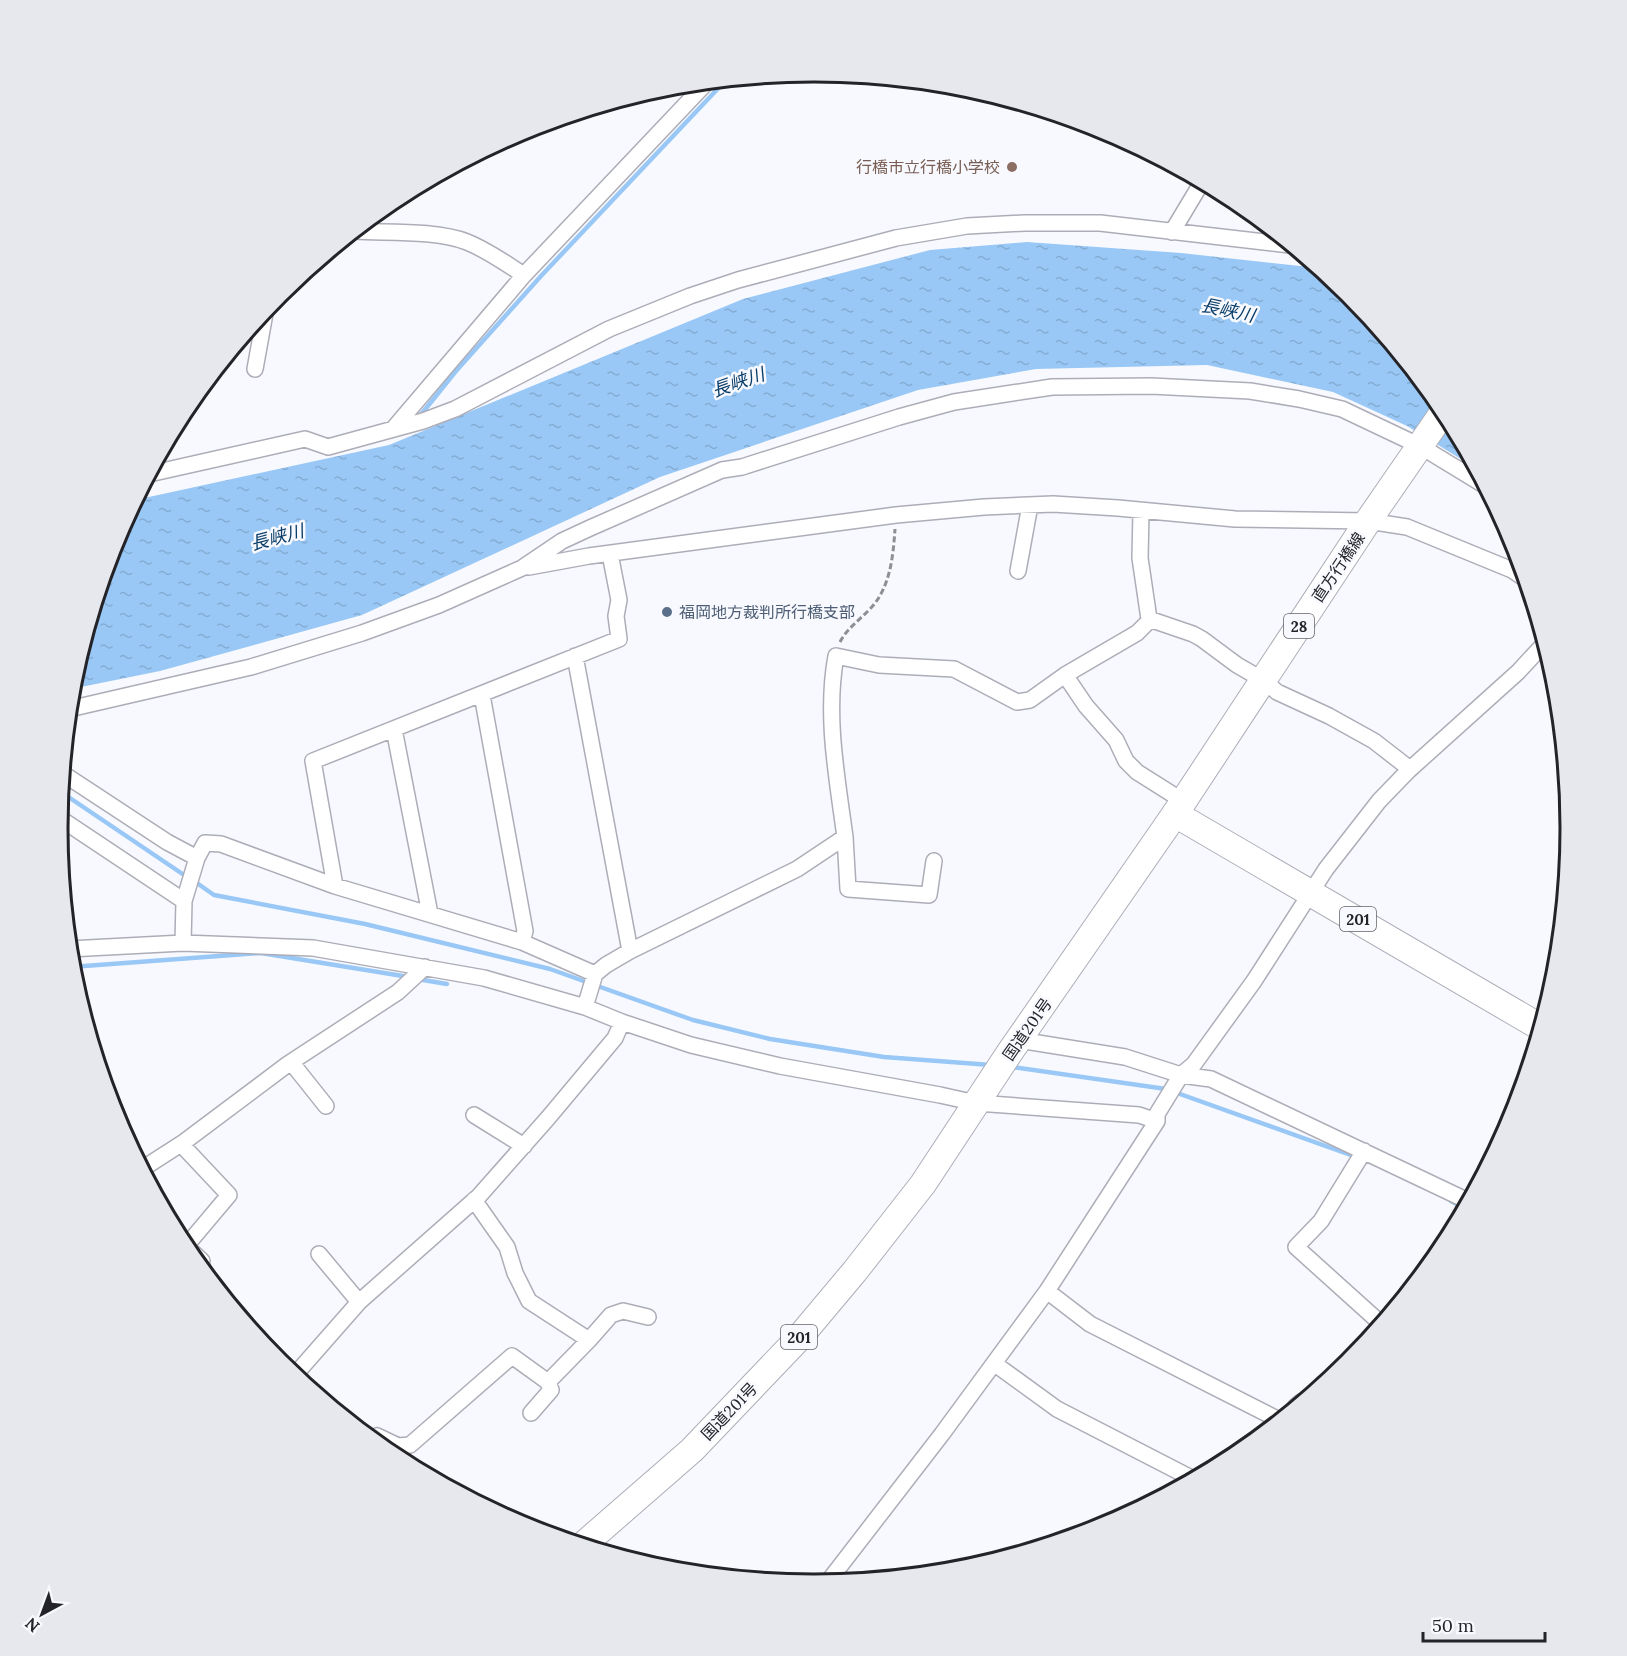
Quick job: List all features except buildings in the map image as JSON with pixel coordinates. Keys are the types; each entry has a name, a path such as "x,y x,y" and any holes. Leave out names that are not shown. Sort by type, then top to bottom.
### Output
{"main road":[{"name":"直方行橋線","path":"1179,808 1368,521 1438,420"},
{"name":"201","path":"1179,808 1311,892 1533,1023"},
{"name":"国道201号","path":"590,1539 692,1450 798,1339 855,1271 923,1184 978,1100 1179,808"}],"street":[{"path":"393,429 524,274 699,91"},
{"path":"1172,232 1198,189"},
{"path":"158,472 305,439 328,447 393,429 455,409 609,329 690,296 738,280 874,244 967,226 1024,223 1100,223 1277,244"},
{"path":"365,232 445,236 466,241 524,274"},
{"path":"255,369 263,325"},
{"path":"78,707 251,667 362,633 439,605 522,568 562,542 590,528 722,470 954,402 1052,387 1151,386 1260,393 1342,409 1423,442 1471,476"},
{"path":"522,568 589,556 896,515 1053,504 1235,519 1368,521 1407,527 1514,571"},
{"path":"1018,571 1030,505"},
{"path":"1141,511 1140,558 1147,615 1150,620 1193,634 1286,697 1329,716 1374,741 1410,769"},
{"path":"589,556 585,536 590,528"},
{"path":"335,886 313,761 619,639 616,615 619,600 610,554"},
{"path":"934,861 929,895 848,889 845,837 831,725 836,656 879,665 954,669 1017,702 1030,700 1065,675 1137,633 1150,620"},
{"path":"835,1573 995,1364 1047,1291 1179,1079 1194,1064 1247,990 1326,869 1379,801 1410,769 1518,672 1538,651"},
{"path":"575,656 630,951"},
{"path":"1065,675 1086,706 1116,740 1126,761 1179,808"},
{"path":"482,694 525,931 522,942"},
{"path":"394,729 430,914"},
{"path":"69,778 167,842 197,858"},
{"path":"68,823 186,896"},
{"path":"587,1003 595,974 606,965 797,868 845,837"},
{"path":"183,944 186,896 197,858 205,843 221,844 335,886 522,942 595,974"},
{"path":"78,949 183,944 313,948 484,978 587,1003 622,1022 691,1045 769,1064 978,1100 1157,1117"},
{"path":"148,1165 181,1144 291,1062 398,992 425,967"},
{"path":"300,1369 359,1302 474,1200 524,1146 615,1038 622,1022"},
{"path":"1015,1046 1125,1057 1179,1079 1211,1079 1462,1198"},
{"path":"291,1062 326,1106"},
{"path":"474,1115 524,1146"},
{"path":"181,1144 229,1195 191,1240"},
{"path":"1364,1151 1321,1221 1296,1247 1375,1318"},
{"path":"474,1200 507,1247 515,1273 529,1301 589,1340"},
{"path":"319,1254 359,1302"},
{"path":"1047,1291 1090,1324 1272,1417"},
{"path":"548,1382 611,1315 623,1311 648,1317"},
{"path":"392,1443 398,1446 410,1445 512,1356 548,1382 551,1390 531,1413"},
{"path":"995,1364 1057,1409 1185,1475"}],"path":[{"path":"836,656 842,638 876,602 883,591 891,563 896,515"}],"water":[{"name":"長峡川","path":"1027,242 1181,253 1304,267 1341,300 1374,336 1434,414 1463,460 1407,426 1333,392 1207,365 1036,369 918,390 660,477 362,615 160,671 81,687 107,588 144,498 389,445 743,299 930,250"}],"waterway":[{"path":"419,417 456,371 541,276 719,88"},
{"path":"69,797 187,877"},
{"path":"194,881 214,895 365,924 550,969 693,1020 770,1039 884,1057 991,1065"},
{"path":"81,966 261,953 409,977"},
{"path":"417,979 447,984"},
{"path":"1012,1067 1166,1089 1373,1163"},
{"path":"1451,1201 1458,1205"}],"place":[{"name":"行橋市立行橋小学校","path":"1012,167"},
{"name":"福岡地方裁判所行橋支部","path":"667,612"}]}
